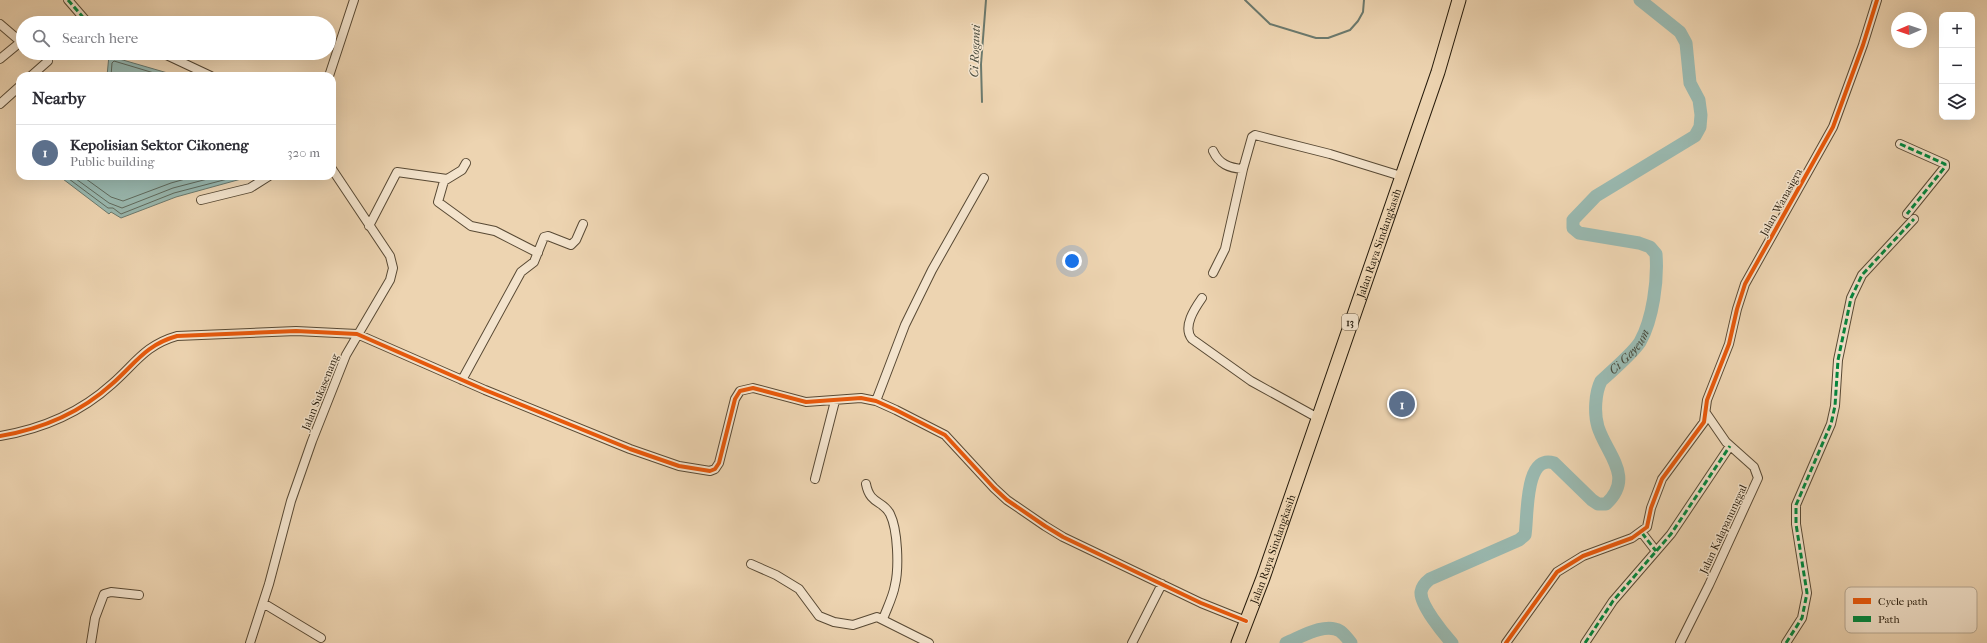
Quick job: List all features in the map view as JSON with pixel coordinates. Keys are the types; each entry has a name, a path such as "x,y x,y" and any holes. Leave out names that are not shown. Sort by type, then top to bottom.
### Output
{"highway":[{"name":"Jalan Raya Sindangkasih","path":"1238,643 1263,578 1438,72 1459,0"}],"street":[{"path":"68,0 82,16"},
{"path":"336,55 354,0"},
{"name":"Jalan Wanasigra","path":"1643,534 1647,527 1651,508 1662,478 1699,430 1707,416 1707,400 1729,344 1737,309 1745,284 1832,127 1863,45 1877,0"},
{"path":"0,24 16,36"},
{"path":"0,59 16,46"},
{"path":"177,60 202,72"},
{"path":"330,72 334,60"},
{"path":"36,72 48,61"},
{"path":"0,104 16,90"},
{"path":"1213,273 1225,249 1243,169 1252,137 1255,135 1330,154 1401,176"},
{"path":"1900,144 1945,164 1907,214"},
{"path":"1213,151 1216,157 1225,165 1243,169"},
{"path":"466,162 462,170 443,183 438,202 440,205 471,226 495,231 538,253"},
{"path":"369,226 397,172 447,179"},
{"name":"Jalan Sukasenang","path":"250,643 263,603 286,518 337,377 357,334 388,284 393,268 392,259 336,175"},
{"path":"876,401 894,350 922,290 984,178"},
{"path":"201,200 250,188 263,180"},
{"path":"1786,643 1802,618 1807,593 1797,531 1796,506 1831,424 1835,406 1838,360 1851,298 1862,275 1914,218"},
{"path":"462,380 521,272 532,265 546,236 570,245 574,243 583,224"},
{"path":"1202,298 1191,317 1189,334 1192,339 1251,381 1318,418"},
{"path":"0,436 44,425 70,414 111,385 150,348 163,340 177,336 296,331 357,334 462,380 630,449 679,466 710,471 715,469 719,463 735,399 740,391 754,388 806,402 861,398 876,401 927,424 945,435 1007,500 1063,537 1162,584 1246,621"},
{"path":"815,479 835,401"},
{"name":"Jalan Kalapanunggal","path":"1680,643 1758,481 1758,474 1754,467 1730,446 1707,416"},
{"path":"1585,643 1613,601 1671,534 1730,446"},
{"path":"866,484 870,496 886,508 890,514 894,528 897,575 892,596 883,620"},
{"path":"1506,643 1557,572 1583,556 1622,543 1643,534 1656,551"},
{"path":"751,564 776,575 799,589 812,604 819,616 834,622 853,625 875,617 929,643"},
{"path":"1132,643 1162,584"},
{"path":"91,643 95,618 104,594 111,592 139,595"},
{"path":"263,603 321,638"}],"water":[{"path":"109,60 123,60 164,72 107,72"},
{"path":"64,180 238,180 176,197 121,218 111,212 109,214"}],"waterway":[{"name":"Ci Roganti","path":"982,102 981,64 986,0"},
{"path":"1245,0 1270,24 1316,38 1328,38 1350,30 1358,21 1363,12 1364,0"},
{"name":"Ci Gayeum","path":"1452,643 1438,626 1424,604 1421,592 1422,588 1430,579 1519,540 1525,535 1529,489 1532,477 1537,468 1544,463 1554,463 1598,504 1606,504 1614,494 1618,485 1619,475 1616,466 1598,427 1596,416 1596,397 1601,381 1622,362 1640,342 1645,333 1654,299 1656,254 1650,247 1639,243 1579,233 1573,228 1573,220 1596,196 1695,136 1700,127 1701,115 1699,100 1690,83 1686,43 1680,32 1640,0"},
{"name":"Ci Gayeum","path":"1286,643 1313,631 1327,628 1340,631 1351,643"}],"marked path":[{"path":"68,0 82,16"},
{"path":"1900,144 1945,164 1945,167 1907,214"},
{"path":"1786,643 1802,618 1807,593 1796,524 1796,505 1831,424 1835,406 1838,360 1851,298 1862,275 1914,219"},
{"path":"1585,643 1613,601 1671,534 1730,446"},
{"path":"1642,533 1656,551"}],"cycle path":[{"path":"1506,643 1557,572 1583,556 1632,538 1647,527 1651,508 1662,479 1704,422 1707,400 1729,344 1737,309 1745,284 1833,127 1863,45 1877,0"},
{"path":"0,436 31,429 74,411 100,394 148,350 157,344 177,336 296,331 357,334 485,390 630,449 679,466 710,471 715,469 719,463 735,399 740,391 753,388 806,402 861,398 876,401 945,435 1007,500 1063,537 1201,603 1246,621"}],"place":[{"name":"Kepolisian Sektor Cikoneng","path":"1402,404"}]}
